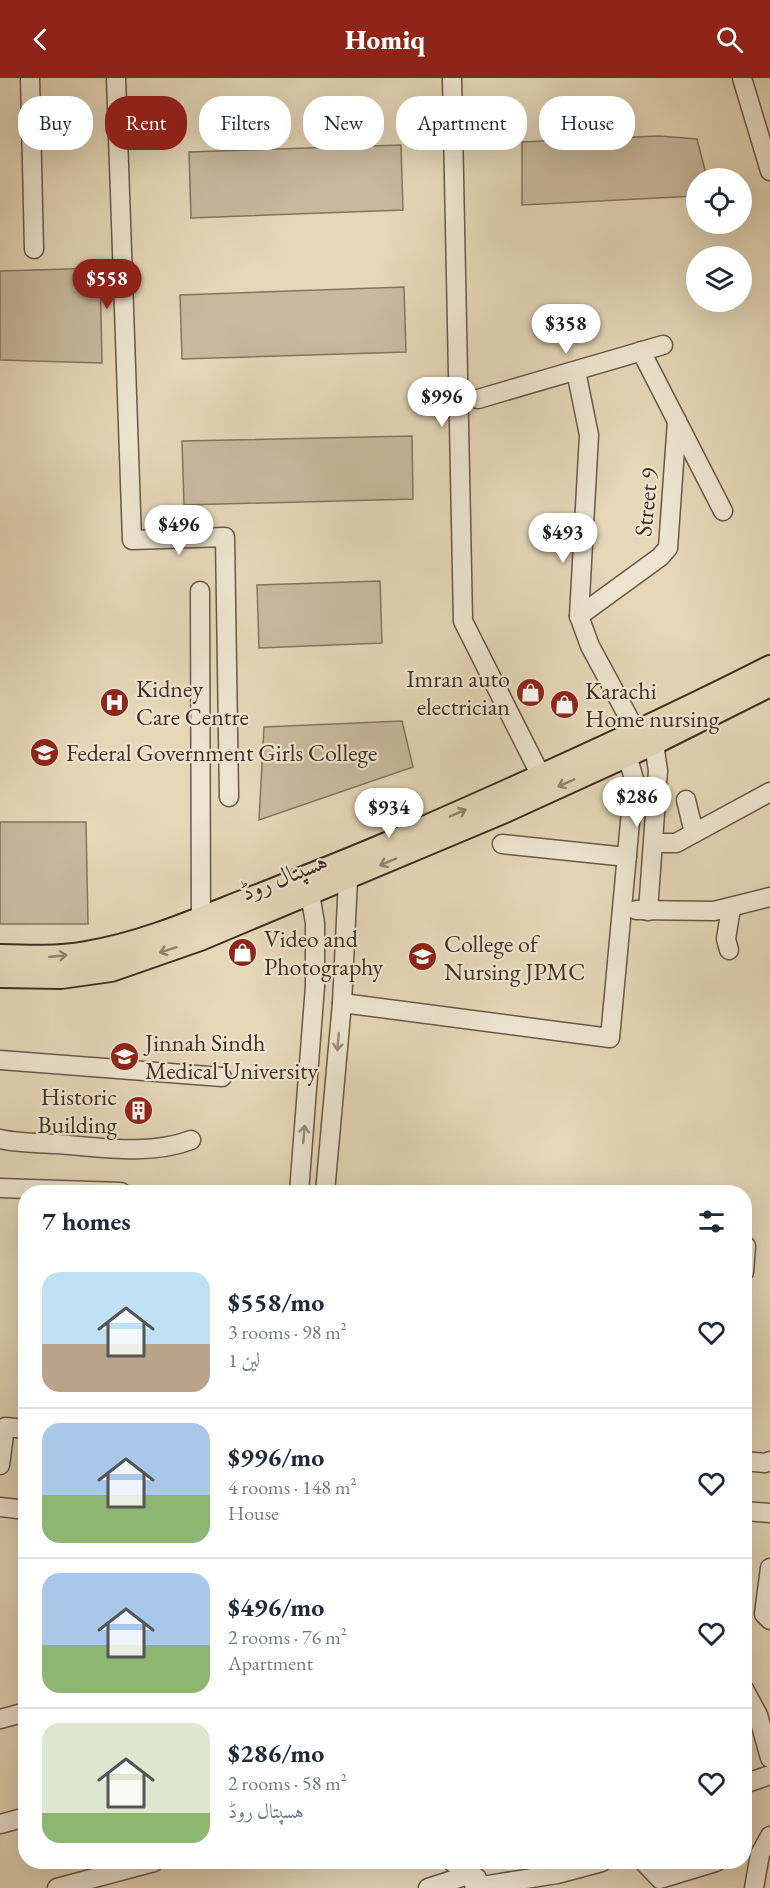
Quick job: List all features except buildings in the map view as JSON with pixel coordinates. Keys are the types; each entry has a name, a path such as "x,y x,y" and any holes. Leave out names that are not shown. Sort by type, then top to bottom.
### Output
{"main road":[{"name":"ہسپتال روڈ","path":"0,956 43,958 86,954 201,929 310,894 627,755 645,738 770,667"},
{"name":"ہسپتال روڈ","path":"0,976 61,976 111,970 343,863 541,776 645,738 770,685"}],"street":[{"path":"30,78 34,249"},
{"path":"116,78 132,540 225,537 229,797"},
{"path":"452,78 463,621 541,776"},
{"path":"742,78 770,171"},
{"path":"478,399 663,345"},
{"path":"641,351 723,511"},
{"path":"576,370 589,435 579,616 590,645 645,738 658,771 648,911"},
{"name":"Street 9","path":"579,616 668,548 677,421"},
{"path":"200,591 201,929"},
{"path":"315,986 342,1002 610,1038 634,779 627,755"},
{"path":"654,843 672,844 770,792"},
{"path":"686,801 694,833"},
{"path":"502,844 627,857"},
{"path":"326,1185 342,1002 348,879"},
{"path":"300,1185 315,986 315,923 310,894"},
{"path":"622,909 648,911 731,908 770,897"},
{"path":"729,950 726,939 731,908"},
{"path":"313,1013 342,1002"},
{"path":"0,1060 222,1077"},
{"path":"0,1139 102,1148 173,1147 191,1140"},
{"path":"0,1188 18,1189"},
{"path":"0,1465 5,1427 18,1428"},
{"path":"752,1461 770,1461"},
{"path":"0,1507 18,1509"},
{"path":"752,1512 770,1513"},
{"path":"770,1568 763,1606 764,1614 770,1620"},
{"path":"752,1704 758,1715 770,1758"},
{"path":"0,1719 18,1714"},
{"path":"752,1781 770,1775"},
{"path":"0,1824 18,1819"},
{"path":"754,1888 752,1855 770,1836"},
{"path":"57,1888 128,1869"},
{"path":"461,1869 481,1884"},
{"path":"428,1888 481,1884 557,1874 576,1869"},
{"path":"651,1869 660,1879 675,1881 701,1869"}],"shaded area":[{"path":"659,136 697,139 704,168 686,168 686,197 522,205 522,150 527,150 527,142 539,141 539,150 635,150 635,137"},
{"path":"396,145 396,150 401,150 403,210 191,218 189,152 303,148 384,150 384,146"},
{"path":"100,268 102,363 0,360 0,271"},
{"path":"404,287 406,352 182,359 180,295"},
{"path":"412,436 413,499 184,505 182,441"},
{"path":"380,581 382,643 259,648 257,585"},
{"path":"402,721 413,767 259,820 264,727"},
{"path":"0,822 86,822 88,924 0,924"}],"place":[{"name":"Imran auto electrician","path":"531,692"},
{"name":"Kidney Care Centre","path":"115,702"},
{"name":"Karachi Home nursing","path":"564,704"},
{"name":"Federal Government Girls College","path":"45,752"},
{"name":"Video and Photography","path":"243,952"},
{"name":"College of Nursing JPMC","path":"423,957"},
{"name":"Jinnah Sindh Medical University","path":"124,1056"},
{"name":"Historic Building","path":"138,1110"}]}
